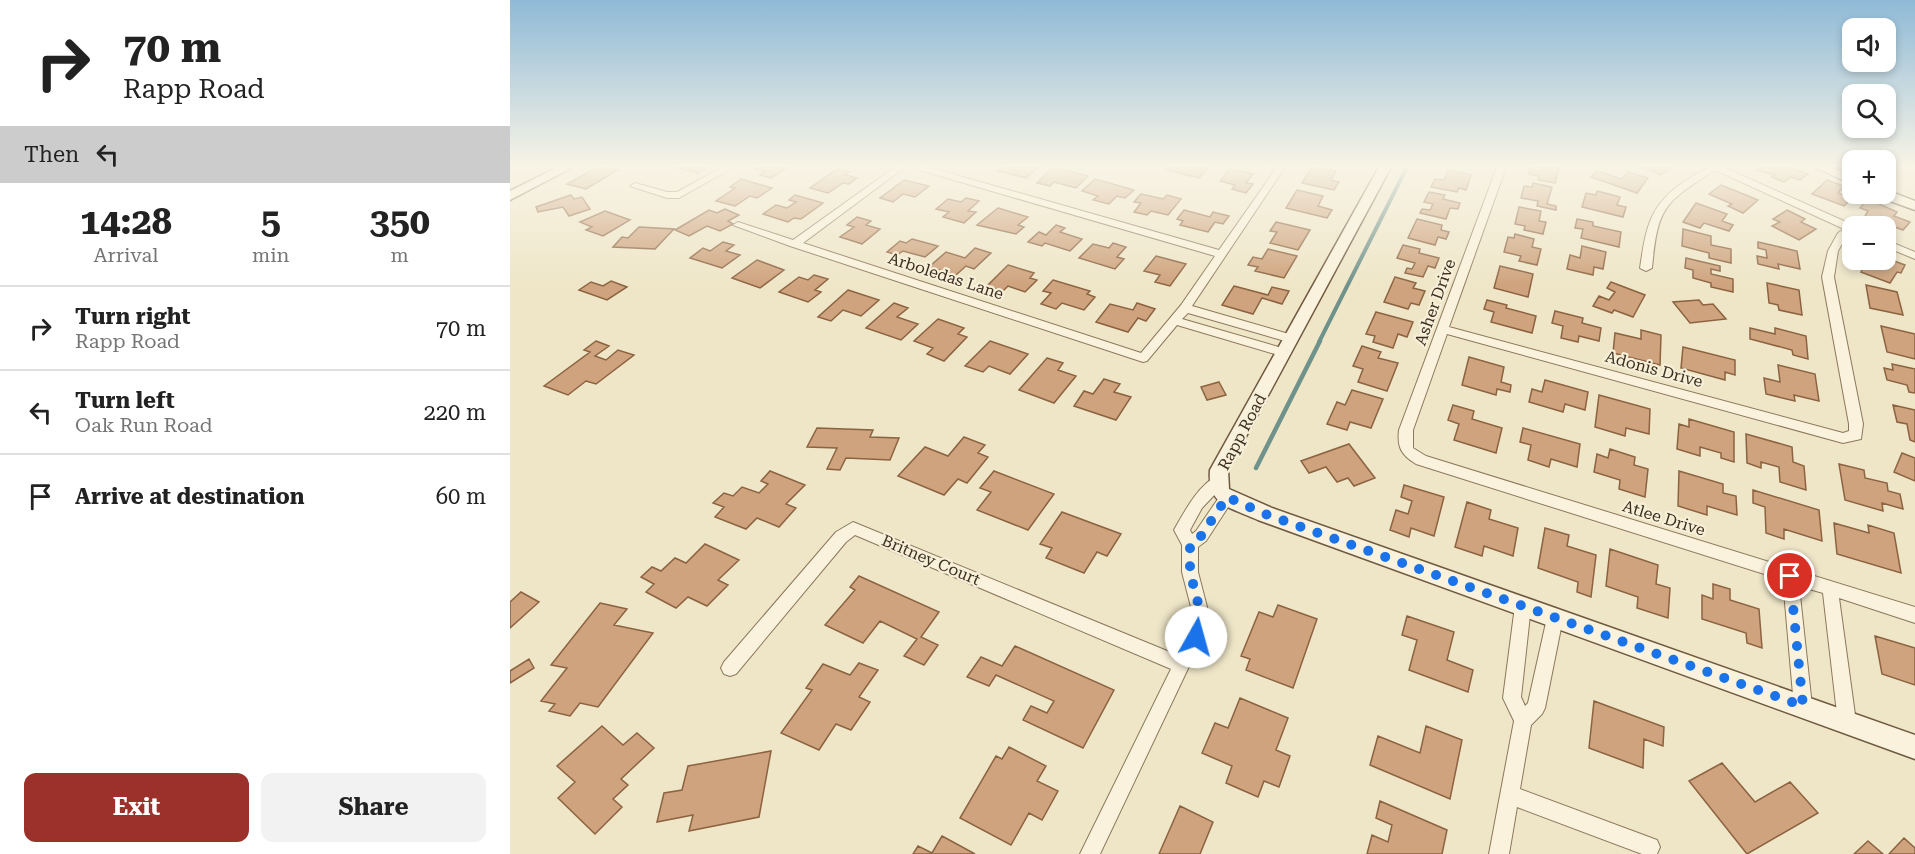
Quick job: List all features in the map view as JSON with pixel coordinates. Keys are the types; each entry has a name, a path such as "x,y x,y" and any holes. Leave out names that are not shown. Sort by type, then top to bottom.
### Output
{"street":[{"path":"794,244 844,207"},
{"path":"1059,207 1221,254"},
{"path":"1253,207 1176,321 1289,346"},
{"name":"Rapp Road","path":"1364,207 1219,470 1223,490 1265,514 1915,747"},
{"name":"Asher Drive","path":"1405,450 1403,446 1406,430 1486,207"},
{"path":"1646,268 1650,231 1659,207"},
{"path":"1804,207 1842,224"},
{"name":"Arboledas Lane","path":"738,225 1143,358 1176,321"},
{"name":"Adonis Drive","path":"1443,329 1843,438 1856,435 1856,424 1828,277 1833,251 1842,235"},
{"path":"1896,247 1915,256"},
{"path":"1185,308 1289,346"},
{"name":"Atlee Drive","path":"1405,450 1421,460 1915,615"},
{"path":"1190,544 1201,536 1223,490"},
{"path":"1090,854 1196,637 1199,607 1190,572 1190,544 1182,530 1197,504 1223,490"},
{"name":"Britney Court","path":"730,668 841,537 853,528 1181,665"},
{"path":"1790,576 1803,706"},
{"path":"1830,588 1847,722"},
{"path":"1523,606 1512,698 1523,720"},
{"path":"1499,854 1523,720 1536,708 1555,618"},
{"path":"1509,794 1650,847"}],"building":[{"path":"536,207 589,207 590,209 569,216 563,207 538,212"},
{"path":"773,207 818,207 801,219 794,218 788,222 763,214"},
{"path":"939,207 973,207 968,211 976,212 964,223 943,217 949,212 936,209"},
{"path":"1138,207 1175,207 1168,215 1151,211 1147,215 1134,212"},
{"path":"1321,207 1332,210 1327,218 1286,208"},
{"path":"1432,207 1459,207 1458,209 1450,208 1446,219 1420,213 1422,209 1430,210"},
{"path":"1519,207 1541,211 1539,221 1546,222 1543,234 1524,230 1525,226 1515,224"},
{"path":"1541,207 1556,207 1556,210"},
{"path":"1582,207 1625,207 1626,207 1623,217"},
{"path":"1693,207 1707,207 1727,214 1722,221 1733,225 1729,231 1704,223 1700,228 1683,222"},
{"path":"1730,207 1750,207 1743,213"},
{"path":"1886,207 1897,212 1894,216 1865,216 1868,211 1860,208"},
{"path":"998,208 1028,217 1018,225 1024,227 1016,234 977,225"},
{"path":"725,209 739,215 728,221 733,224 720,231 707,226 689,236 675,230 709,210 717,213"},
{"path":"1184,210 1210,217 1213,212 1229,216 1223,224 1215,222 1208,232 1180,225 1183,221 1177,219"},
{"path":"1787,210 1805,219 1801,222 1816,229 1799,240 1772,226 1780,222 1773,219"},
{"path":"605,211 630,220 603,236 586,230 592,227 580,222"},
{"path":"857,217 871,221 866,225 880,229 862,244 840,237 854,227 847,225"},
{"path":"1896,217 1910,222 1903,230 1896,227"},
{"path":"1417,219 1442,225 1441,230 1449,232 1446,239 1438,237 1435,245 1408,238"},
{"path":"1577,219 1593,222 1593,226 1621,232 1619,247 1581,238 1583,229 1575,228"},
{"path":"1276,222 1310,230 1298,250 1270,243 1277,232 1270,231"},
{"path":"1056,225 1065,228 1060,232 1082,239 1070,251 1045,243 1042,246 1028,242 1039,232 1046,235"},
{"path":"639,227 674,229 655,249 613,247 622,237 628,238"},
{"path":"1683,229 1711,236 1711,245 1731,249 1731,263 1709,258 1709,253 1682,246"},
{"path":"1515,234 1534,239 1532,247 1541,249 1537,265 1519,261 1521,256 1504,252 1508,237 1514,238"},
{"path":"912,239 938,246 925,257 903,251 897,255 887,252 900,241 906,243"},
{"path":"723,242 734,245 726,251 740,255 722,268 690,258 703,248 710,251"},
{"path":"1758,242 1797,251 1800,269 1778,264 1779,269 1758,264 1757,256 1767,258 1766,250 1758,248"},
{"path":"1113,243 1126,247 1117,257 1124,259 1115,269 1079,258 1093,244 1109,248"},
{"path":"1403,245 1420,249 1419,253 1439,258 1435,268 1428,266 1423,277 1405,273 1407,268 1412,269 1415,263 1397,258"},
{"path":"1582,246 1606,252 1603,269 1594,267 1593,275 1567,269 1570,255 1580,258"},
{"path":"975,248 991,253 974,269 966,266 956,275 929,267 946,252 965,258"},
{"path":"1268,249 1297,256 1284,278 1255,271 1258,267 1248,265 1253,257 1262,259"},
{"path":"1156,256 1186,264 1170,286 1155,282 1160,275 1144,271"},
{"path":"1686,258 1720,266 1720,271 1711,269 1711,274 1733,279 1733,292 1711,287 1711,283 1693,278 1693,270 1685,268"},
{"path":"757,260 784,270 760,288 732,278"},
{"path":"1896,262 1905,265 1901,273 1897,272 1890,283 1861,272 1862,270 1896,270"},
{"path":"1008,265 1034,273 1030,278 1037,280 1025,292 1008,286 1003,291 987,286"},
{"path":"1500,266 1533,274 1528,297 1494,288"},
{"path":"814,275 828,279 815,290 821,292 808,302 779,292 799,277 808,280"},
{"path":"1395,277 1416,283 1413,288 1425,291 1419,305 1411,303 1408,309 1384,302"},
{"path":"1053,280 1090,291 1087,294 1095,297 1084,310 1062,303 1056,309 1041,304 1051,293 1043,291"},
{"path":"611,281 627,287 607,300 579,290 591,282 603,286"},
{"path":"1611,282 1645,295 1633,317 1593,306 1599,296 1609,300 1615,292 1607,288"},
{"path":"1767,283 1799,290 1802,315 1779,310 1778,305 1769,303"},
{"path":"1866,285 1897,292 1903,315 1870,308"},
{"path":"1234,286 1268,295 1272,287 1289,291 1282,304 1262,298 1253,314 1222,305"},
{"path":"848,290 879,300 861,316 843,310 831,321 818,317"},
{"path":"1487,300 1536,316 1532,333 1491,322 1494,312 1484,309"},
{"path":"1699,300 1703,305 1713,304 1726,319 1690,323 1673,302"},
{"path":"894,303 908,308 897,317 918,324 901,340 866,328"},
{"path":"1137,303 1155,309 1146,321 1138,318 1128,332 1096,322 1110,304 1133,310"},
{"path":"1555,311 1583,318 1582,323 1601,328 1599,341 1579,336 1578,342 1561,338 1563,326 1552,323"},
{"path":"1376,312 1413,322 1407,337 1398,334 1393,348 1373,342 1375,336 1366,334"},
{"path":"938,319 964,328 958,334 967,337 944,361 927,354 933,348 914,341"},
{"path":"1881,326 1915,334 1915,359 1887,352"},
{"path":"1750,328 1775,334 1775,328 1806,336 1808,359 1793,355 1792,350 1750,339"},
{"path":"1641,330 1661,335 1660,365 1613,353 1615,333 1641,339"},
{"path":"596,341 609,346 595,356 606,360 618,350 634,355 596,384 586,381 568,395 544,386 590,352 584,350"},
{"path":"990,341 1028,354 1010,374 989,366 983,372 965,366"},
{"path":"1362,346 1381,352 1378,358 1398,363 1387,391 1358,382 1363,369 1353,366"},
{"path":"1683,347 1735,360 1735,375 1725,372 1725,380 1681,368"},
{"path":"1469,357 1504,367 1501,382 1511,385 1510,392 1497,389 1496,395 1462,385"},
{"path":"1047,358 1063,363 1058,370 1076,376 1054,403 1019,390"},
{"path":"1892,364 1915,369 1915,393 1909,392 1907,385 1887,380 1884,368 1893,370"},
{"path":"1778,365 1815,374 1819,401 1794,395 1795,401 1766,394 1764,378 1780,382"},
{"path":"1104,379 1120,384 1114,392 1131,397 1116,420 1074,406 1084,391 1093,394"},
{"path":"1545,380 1588,392 1585,410 1565,404 1563,412 1529,402 1532,389 1542,392"},
{"path":"1219,382 1226,395 1207,400 1201,387"},
{"path":"1352,390 1383,399 1371,428 1350,422 1347,430 1327,424 1337,402 1345,405"},
{"path":"1599,395 1650,409 1649,434 1626,428 1625,436 1595,427"},
{"path":"1453,405 1474,411 1472,419 1502,428 1496,453 1454,440 1459,424 1448,420"},
{"path":"1893,405 1915,410 1915,442 1910,440 1907,424 1897,422"},
{"path":"1689,419 1734,432 1734,462 1721,458 1721,453 1700,447 1700,456 1677,449 1679,424 1689,427"},
{"path":"817,428 873,430 870,437 899,438 890,460 846,458 840,470 827,469 837,448 807,447"},
{"path":"1523,428 1580,444 1577,467 1551,459 1549,467 1528,460 1531,445 1520,442"},
{"path":"1746,434 1792,447 1793,462 1804,466 1806,490 1780,482 1779,467 1761,462 1761,468 1747,463"},
{"path":"964,437 985,445 978,453 988,457 967,483 958,479 944,495 898,476 925,447 948,456"},
{"path":"1349,444 1375,478 1354,486 1348,478 1337,482 1326,467 1309,473 1301,461"},
{"path":"1610,449 1635,457 1634,465 1648,469 1645,497 1619,489 1620,480 1594,472 1597,454 1608,458"},
{"path":"1902,453 1915,458 1915,481 1894,472"},
{"path":"1839,464 1864,470 1865,478 1887,483 1888,491 1900,494 1903,509 1882,503 1883,511 1845,500"},
{"path":"770,471 805,485 786,504 796,508 779,527 757,518 746,529 715,517 724,507 713,503 724,493 733,496 742,487 759,493 768,484 761,481"},
{"path":"994,471 1054,494 1028,530 977,510 991,492 980,488"},
{"path":"1679,471 1723,484 1723,493 1736,496 1737,515 1707,506 1707,515 1678,506"},
{"path":"1404,485 1444,497 1434,536 1411,528 1409,537 1390,530 1396,510 1408,514 1412,501 1401,497"},
{"path":"1753,490 1819,510 1822,541 1784,529 1784,539 1766,533 1765,507 1753,503"},
{"path":"1467,502 1491,510 1489,519 1518,528 1513,556 1484,546 1482,556 1455,547"},
{"path":"1062,512 1121,534 1107,556 1097,552 1084,573 1046,558 1052,548 1040,544"},
{"path":"1834,523 1869,533 1868,525 1894,533 1901,573 1837,554"},
{"path":"1545,528 1569,535 1567,546 1596,555 1591,597 1577,592 1578,582 1538,568"},
{"path":"705,544 739,560 718,580 728,585 707,606 688,597 676,608 646,592 654,584 641,577 652,567 661,571 675,558 686,563"},
{"path":"1610,549 1658,565 1656,584 1670,588 1668,618 1637,608 1638,597 1606,586"},
{"path":"859,576 939,612 921,637 938,645 924,665 904,656 917,639 880,621 863,643 825,625 855,590 850,587"},
{"path":"1713,584 1730,589 1730,600 1759,609 1762,648 1747,643 1746,633 1702,619 1702,595 1713,599"},
{"path":"521,592 539,602 510,628 510,602"},
{"path":"600,603 627,609 614,625 653,633 598,707 580,703 570,716 549,711 555,704 541,701 567,668 551,665"},
{"path":"1278,605 1317,619 1293,688 1246,670 1250,659 1241,656 1259,612 1273,617"},
{"path":"1407,616 1454,632 1447,660 1473,670 1468,692 1409,670 1417,640 1402,635"},
{"path":"1875,636 1915,648 1915,685 1882,674"},
{"path":"1015,646 1114,690 1083,748 1023,720 1031,706 1047,713 1054,701 996,675 989,686 967,677 981,657 1002,666"},
{"path":"529,659 534,668 510,683 510,671"},
{"path":"859,663 878,670 859,697 870,702 851,730 836,724 819,750 781,733 812,690 806,688 823,664 850,675"},
{"path":"1240,698 1288,718 1276,750 1290,756 1279,787 1264,781 1258,797 1226,783 1232,766 1202,753 1215,723 1228,728"},
{"path":"1594,701 1664,727 1663,746 1644,739 1643,768 1589,748"},
{"path":"602,726 623,745 637,733 654,748 621,779 628,785 613,799 622,807 595,834 558,798 575,782 557,766"},
{"path":"1426,726 1462,740 1450,799 1370,765 1378,736 1420,753"},
{"path":"1009,747 1046,766 1037,781 1058,791 1042,820 1029,813 1011,845 960,818 996,756 1002,759"},
{"path":"771,751 759,817 689,831 693,815 657,822 664,793 682,790 688,766"},
{"path":"1722,763 1755,802 1790,782 1818,813 1747,854 1689,781"},
{"path":"1380,801 1447,830 1442,854 1367,854 1372,835 1388,842 1392,825 1376,818"},
{"path":"1180,806 1213,822 1200,854 1159,854"},
{"path":"942,836 975,854 913,854 918,846 932,853"},
{"path":"1904,838 1915,848 1915,854 1889,854"},
{"path":"1868,841 1883,854 1854,854"}],"waterway":[{"path":"1319,342 1387,207"},
{"path":"1256,468 1320,341"}],"route":[{"path":"1196,637 1199,607 1190,572 1188,553 1190,544 1201,536 1227,497 1265,514 1803,706 1790,576"}]}
